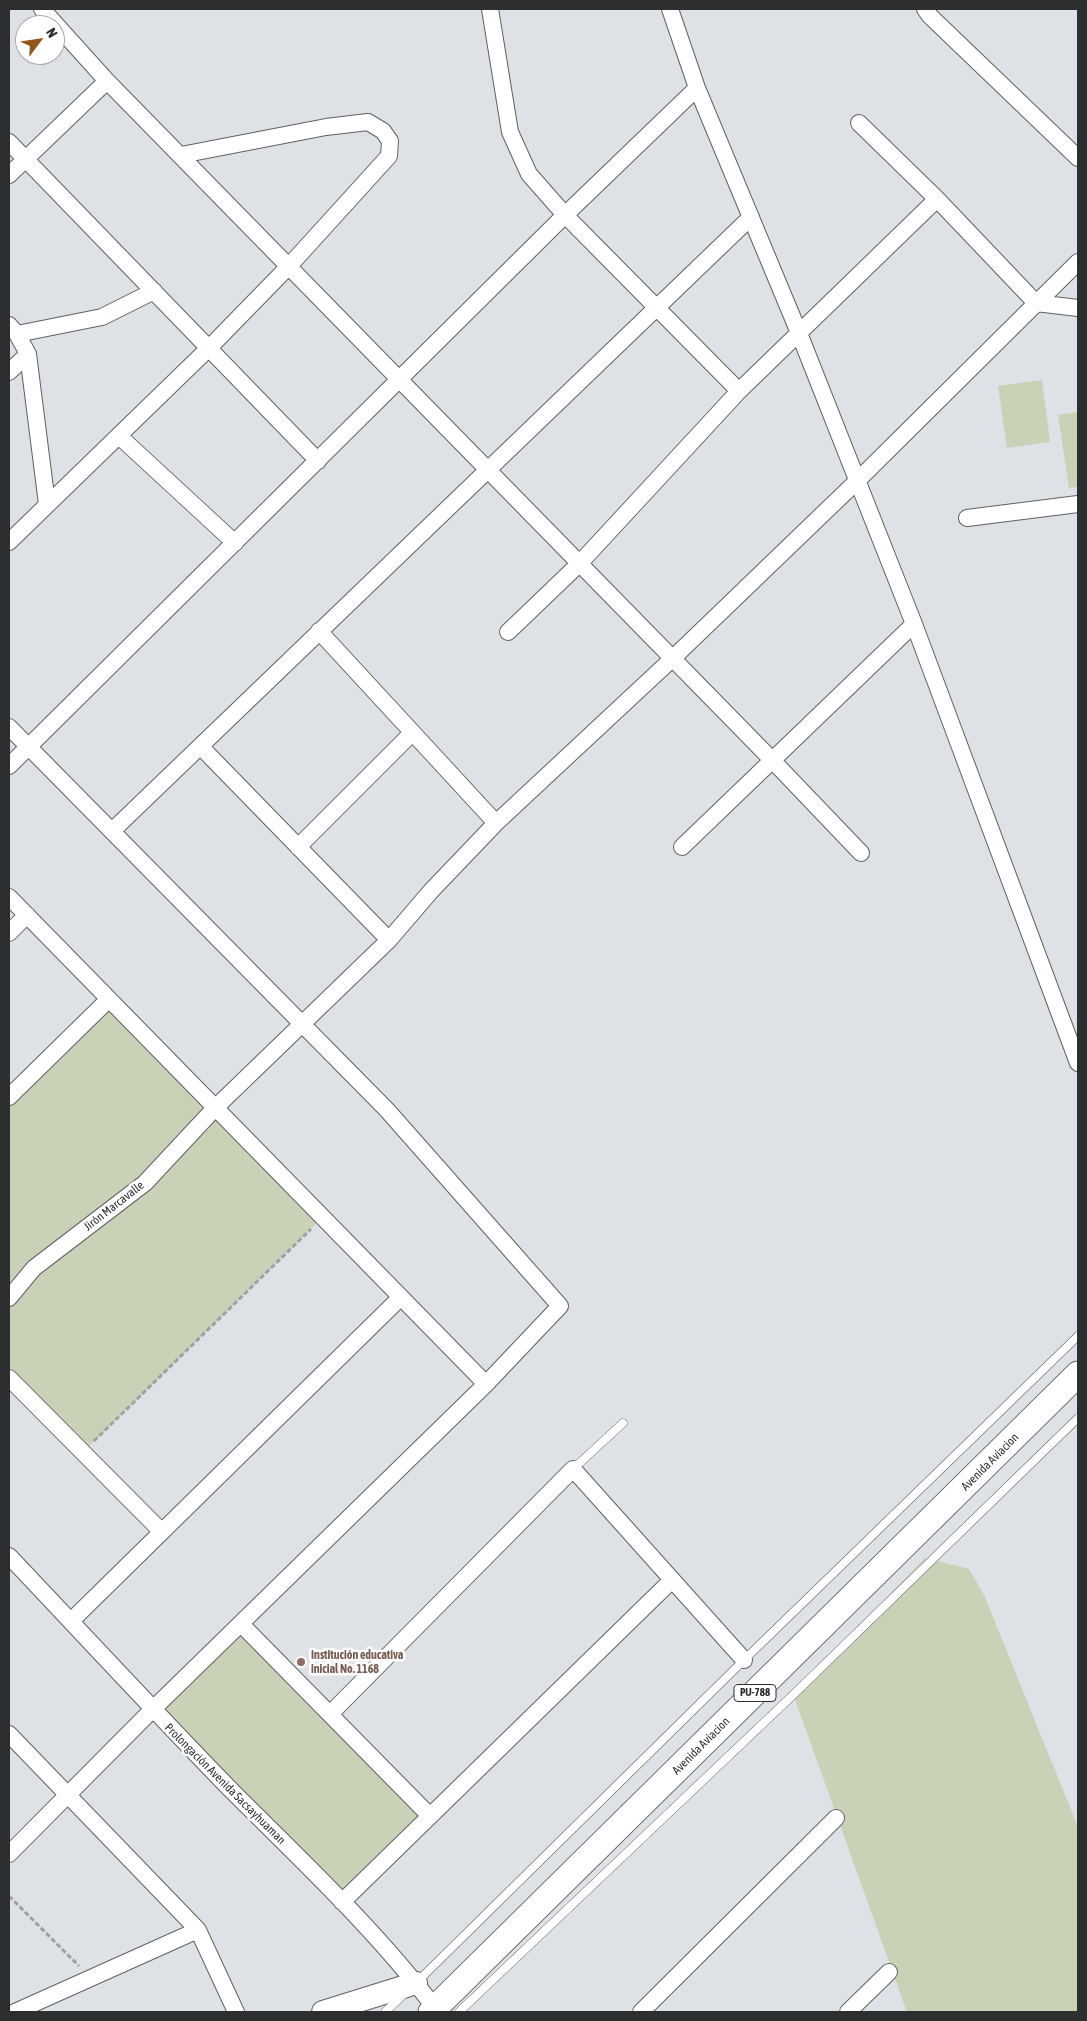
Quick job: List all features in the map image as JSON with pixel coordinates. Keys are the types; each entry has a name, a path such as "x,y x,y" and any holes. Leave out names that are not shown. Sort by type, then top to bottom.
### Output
{"main road":[{"name":"Avenida Aviacion","path":"441,2011 1078,1374"},
{"path":"323,2012 416,1983"}],"street":[{"path":"42,9 107,81 290,266 861,853"},
{"path":"490,9 510,132 529,174 565,215 739,391"},
{"path":"670,9 697,88 799,333 856,482 914,624 1078,1063"},
{"path":"925,9 930,16 1078,158"},
{"path":"9,175 24,158 107,81"},
{"path":"9,766 565,215 697,88"},
{"path":"9,542 209,348 290,266 389,156 390,141 383,131 368,122 181,155"},
{"path":"859,123 937,199 1036,303 1076,312"},
{"path":"9,142 318,461"},
{"path":"508,632 579,564 739,391 937,199"},
{"path":"112,831 751,217"},
{"name":"Jirón Marcavalle","path":"9,1298 34,1268 145,1183 215,1108 389,940 431,891 496,823 672,659 856,482 1078,262"},
{"path":"47,504 28,354 13,329 102,317 154,291"},
{"path":"9,372 28,354"},
{"path":"119,436 235,543"},
{"path":"967,518 1078,504"},
{"path":"682,847 914,624"},
{"path":"318,631 496,823"},
{"path":"9,727 387,1110 560,1306 486,1384 152,1710 9,1854"},
{"path":"298,847 412,733"},
{"path":"201,747 389,940"},
{"path":"9,897 486,1384"},
{"path":"9,933 27,915"},
{"path":"9,1097 109,999"},
{"path":"71,1621 401,1297"},
{"path":"9,1378 162,1532"},
{"path":"330,1714 573,1470 744,1660"},
{"name":"Prolongación Avenida Sacsayhuaman","path":"9,1556 152,1710 342,1902 441,2011"},
{"path":"342,1902 429,1815 672,1581"},
{"path":"241,1624 429,1815"},
{"path":"9,1734 198,1930 236,2012"},
{"path":"641,2012 836,1818"},
{"path":"15,2012 198,1930"},
{"path":"848,2012 889,1972"}],"lane":[{"path":"385,2012 1078,1336"},
{"path":"441,2011 792,1696 1078,1418"},
{"path":"573,1470 623,1423"}],"path":[{"path":"82,1452 323,1217"},
{"path":"9,1896 92,1979"}],"green space":[{"path":"1042,380 1050,442 1007,448 998,386"},
{"path":"1078,412 1078,487 1069,488 1058,415"},
{"path":"109,999 323,1217 83,1452 9,1378 9,1097"},
{"path":"925,1558 969,1569 984,1595 1078,1827 1078,2012 907,2012 793,1694"},
{"path":"241,1624 429,1815 342,1902 152,1710"}],"place":[{"name":"Institución educativa inicial No. 1168","path":"301,1662"}]}
